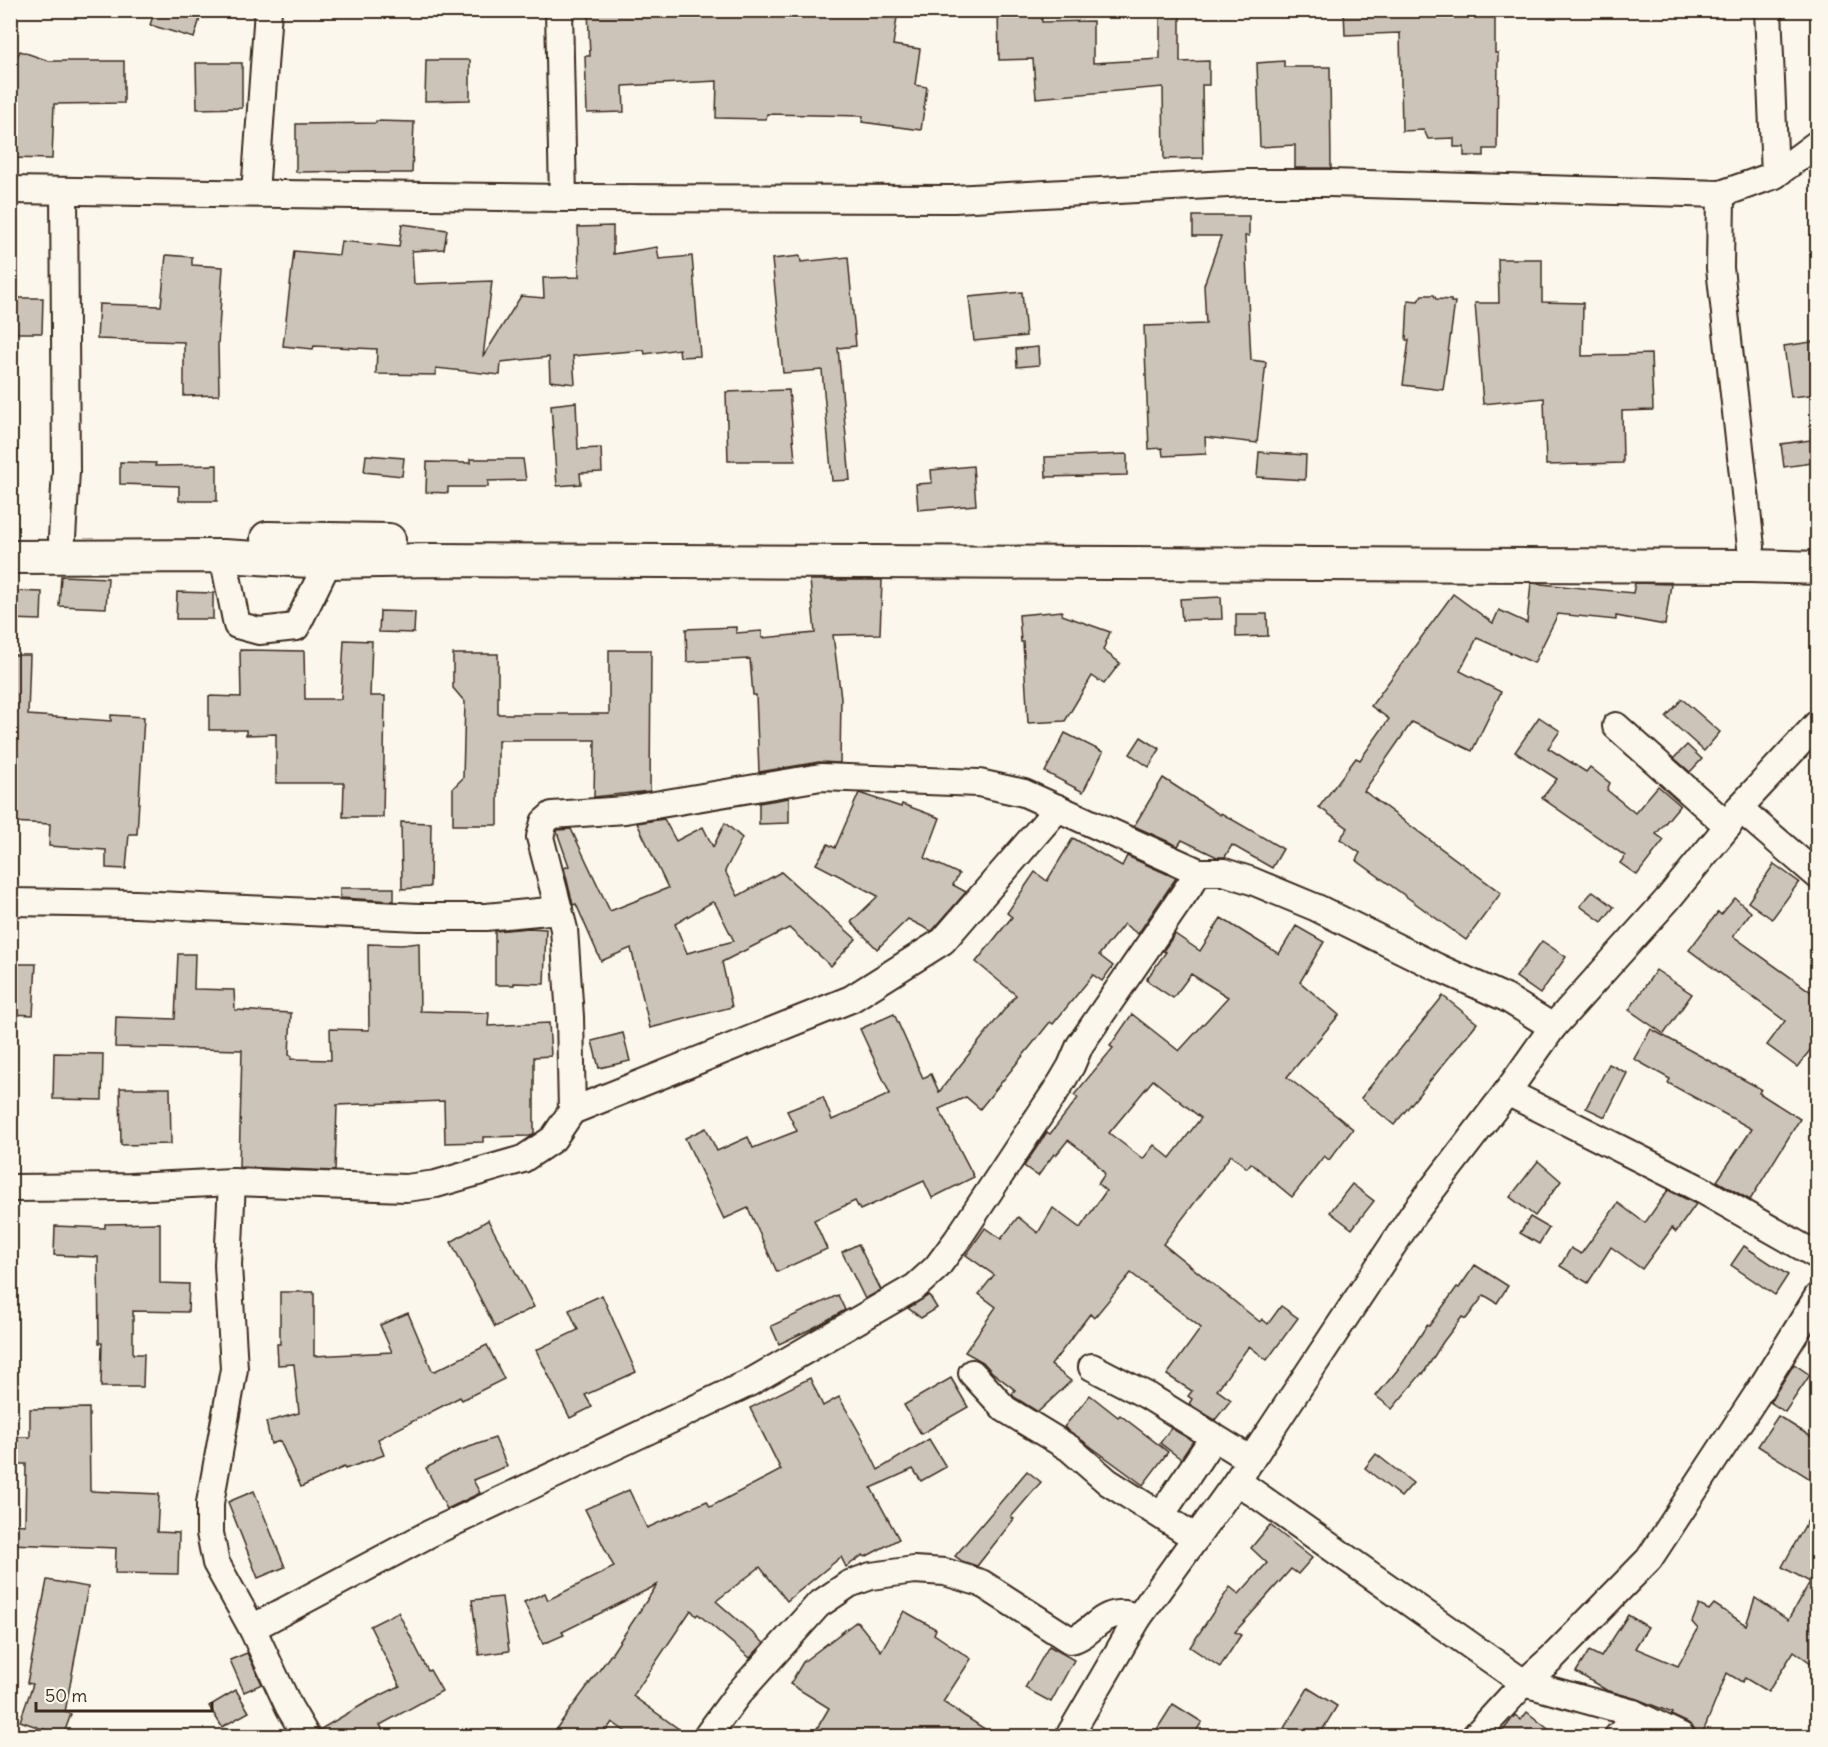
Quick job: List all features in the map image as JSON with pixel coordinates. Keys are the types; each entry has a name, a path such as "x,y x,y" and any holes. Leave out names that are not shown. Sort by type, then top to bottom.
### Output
{"main road":[{"path":"10,538 223,537 421,540 1818,568"},
{"path":"10,557 223,556 328,562 970,552 1751,546 1818,549"}],"street":[{"path":"255,193 268,10"},
{"path":"559,10 563,198"},
{"path":"1768,10 1775,175"},
{"path":"10,190 563,198 954,199 1246,183 1388,184 1720,194 1775,175 1818,143"},
{"path":"62,538 66,471 64,191"},
{"path":"1720,194 1720,268 1751,546"},
{"path":"223,556 237,625 259,631 296,627 328,562"},
{"path":"1069,1737 1138,1617 1237,1481 1414,1213 1507,1092 1552,1027 1668,899 1733,817 1811,729 1818,708"},
{"path":"1616,726 1733,817 1818,876"},
{"path":"572,1111 570,1017 564,929 540,837 544,822 552,815 625,810 821,777 980,783 1024,793 1199,872 1224,872 1317,908 1506,998 1552,1027"},
{"path":"10,1188 129,1187 232,1182 406,1188 436,1184 523,1160 553,1139 572,1111 791,1024 861,993 943,941 1058,808"},
{"path":"252,1628 429,1534 749,1383 915,1287 937,1267 957,1240 1061,1083 1080,1045 1199,872"},
{"path":"10,902 135,904 419,917 486,917 559,909"},
{"path":"1507,1092 1702,1191 1818,1256"},
{"path":"232,1182 228,1265 234,1369 210,1503 210,1533 216,1563 252,1628 289,1707 306,1737"},
{"path":"1474,1737 1524,1683 1554,1656 1649,1559 1760,1390 1818,1296"},
{"path":"1092,1367 1148,1396 1251,1460"},
{"path":"972,1373 1005,1409 1069,1448 1107,1482 1197,1538"},
{"path":"1161,1515 1214,1438"},
{"path":"1237,1481 1524,1683 1633,1713 1681,1737"},
{"path":"707,1737 738,1694 818,1605 849,1584 871,1576 914,1570 945,1572 981,1583 1070,1640 1078,1639 1101,1619 1120,1614 1138,1617"},
{"path":"1618,1737 1633,1713"}],"building":[{"path":"155,10 185,10 201,15 194,38 150,25"},
{"path":"588,10 898,10 893,45 920,49 915,85 927,87 921,130 862,122 863,116 767,114 766,119 716,118 717,81 623,86 624,112 587,113 585,56 590,56"},
{"path":"998,10 1041,10 1042,22 1093,21 1093,63 1160,59 1160,10 1180,10 1180,62 1209,61 1209,85 1202,85 1203,158 1164,159 1163,87 1036,98 1033,59 999,60"},
{"path":"1344,10 1495,10 1495,53 1498,53 1497,149 1484,149 1484,156 1464,156 1464,147 1454,147 1454,138 1428,139 1424,130 1402,131 1400,33 1345,35"},
{"path":"20,51 49,61 124,61 124,103 54,104 52,159 10,158 10,73"},
{"path":"426,60 470,60 470,100 425,101"},
{"path":"1284,61 1284,67 1330,67 1331,168 1295,168 1295,145 1260,147 1257,63"},
{"path":"196,63 242,63 242,108 197,109"},
{"path":"376,121 414,122 412,173 296,172 296,124 376,123"},
{"path":"1193,216 1249,216 1249,236 1245,236 1251,360 1266,362 1257,443 1205,437 1206,454 1163,456 1162,448 1149,449 1144,326 1206,324 1204,285 1221,236 1193,236"},
{"path":"402,224 447,230 444,249 412,251 414,284 492,281 483,357 521,296 544,298 543,278 579,277 578,227 613,226 613,254 657,247 659,259 692,256 700,356 680,357 679,349 645,354 644,350 573,356 575,384 550,381 549,357 501,362 500,375 436,368 436,375 376,374 377,349 314,346 313,349 283,346 294,251 339,255 341,241 399,247"},
{"path":"166,255 192,257 192,265 223,267 218,345 219,395 184,396 184,342 97,339 99,304 161,306"},
{"path":"800,256 801,262 848,257 856,346 838,348 850,480 832,481 822,370 783,373 772,259"},
{"path":"1498,259 1542,259 1542,302 1583,303 1582,356 1651,354 1653,410 1622,411 1623,463 1546,465 1544,398 1483,404 1475,303 1499,303"},
{"path":"1022,292 1026,336 974,341 969,297"},
{"path":"1422,295 1434,295 1436,299 1455,302 1443,390 1403,385 1409,340 1406,340 1408,300 1418,301"},
{"path":"10,298 43,298 42,333 10,333"},
{"path":"1818,341 1818,394 1791,397 1784,346"},
{"path":"1038,347 1039,365 1017,367 1016,349"},
{"path":"789,390 795,461 728,461 726,392"},
{"path":"576,402 578,449 601,448 602,472 580,473 581,484 557,486 551,405"},
{"path":"1818,439 1818,462 1784,467 1781,444"},
{"path":"1259,452 1306,455 1305,480 1257,477"},
{"path":"1127,454 1127,475 1046,477 1045,457"},
{"path":"366,455 404,458 402,476 364,472"},
{"path":"470,459 523,459 526,480 488,481 488,487 448,487 448,493 426,492 427,462 470,463"},
{"path":"120,462 156,463 155,466 217,465 217,501 179,501 179,486 120,484"},
{"path":"973,466 976,505 918,510 916,484 932,483 931,470"},
{"path":"61,576 108,578 106,608 59,606"},
{"path":"810,580 882,580 880,634 833,635 841,698 840,763 819,762 759,772 756,695 753,695 750,659 687,662 686,629 736,627 736,633 762,631 762,638 815,633"},
{"path":"1531,583 1633,593 1635,583 1671,584 1665,625 1616,616 1616,620 1558,614 1534,663 1477,638 1460,671 1501,692 1472,751 1412,722 1364,791 1501,893 1466,940 1356,860 1360,853 1340,839 1348,828 1319,807 1356,758 1360,760 1389,719 1371,706 1453,594 1493,623 1499,610 1527,623"},
{"path":"10,591 42,592 41,620 10,619"},
{"path":"177,592 213,593 213,619 176,619"},
{"path":"1221,597 1222,619 1182,620 1180,599"},
{"path":"380,611 415,612 414,633 379,632"},
{"path":"1062,611 1062,615 1110,632 1103,650 1120,663 1104,684 1092,676 1065,721 1028,723 1019,615"},
{"path":"1236,614 1267,614 1268,636 1236,637"},
{"path":"344,640 372,641 370,696 385,696 383,817 343,817 344,783 276,783 276,734 246,735 246,730 209,730 209,696 241,697 240,650 304,651 305,699 341,699"},
{"path":"609,650 651,650 650,791 594,797 595,740 498,740 498,825 453,825 453,788 463,778 465,702 453,688 453,654 498,654 498,714 609,714"},
{"path":"10,655 30,655 28,715 111,721 111,715 144,717 137,834 129,834 126,869 106,868 106,850 49,846 50,824 10,822"},
{"path":"1682,699 1720,732 1704,751 1666,717"},
{"path":"1539,717 1560,731 1548,748 1586,772 1590,767 1610,783 1607,790 1635,813 1658,786 1680,805 1656,834 1664,840 1637,875 1620,863 1625,856 1542,798 1557,779 1515,752"},
{"path":"1065,733 1103,752 1083,792 1045,772"},
{"path":"1141,737 1160,749 1149,767 1130,754"},
{"path":"1687,745 1702,759 1690,772 1674,758"},
{"path":"1163,778 1220,815 1221,813 1283,849 1272,868 1232,845 1225,857 1217,857 1182,840 1178,846 1134,826"},
{"path":"859,793 901,807 902,804 940,818 925,858 959,874 953,885 966,892 933,930 908,919 877,949 851,922 878,896 816,864 828,844 835,848"},
{"path":"789,798 789,823 759,824 759,803"},
{"path":"664,819 676,841 703,827 713,847 725,823 742,838 725,871 738,896 781,872 856,939 831,966 789,928 722,962 732,1007 650,1028 631,948 601,961 576,904 573,905 564,868 569,866 557,832 571,829 610,911 668,888 637,823","holes":["712,902 715,903 734,941 687,953 675,924"]},
{"path":"401,822 431,823 430,887 402,889"},
{"path":"1073,838 1122,866 1127,856 1176,878 1138,934 1124,924 1099,955 1113,966 1102,981 1093,975 1053,1024 1050,1022 980,1109 966,1097 939,1109 974,1177 932,1198 924,1181 860,1210 855,1201 814,1220 827,1249 777,1272 748,1208 724,1219 685,1138 706,1128 717,1151 748,1137 753,1148 797,1131 787,1111 823,1097 832,1120 890,1094 860,1029 894,1014 923,1078 931,1074 939,1092 1016,995 976,962 1012,917 1007,913 1035,872 1047,881"},
{"path":"1774,864 1799,882 1772,919 1748,902"},
{"path":"340,888 394,888 394,901 340,898"},
{"path":"1593,891 1614,907 1602,922 1580,906"},
{"path":"1735,898 1751,912 1733,936 1818,997 1818,1040 1797,1067 1767,1045 1785,1021 1689,950 1718,912 1721,915"},
{"path":"1221,918 1279,954 1296,926 1324,942 1300,982 1339,1015 1287,1077 1353,1129 1329,1160 1324,1156 1292,1197 1251,1163 1247,1168 1231,1155 1163,1244 1260,1322 1262,1319 1268,1324 1281,1306 1298,1318 1267,1360 1249,1346 1217,1390 1231,1400 1215,1420 1189,1404 1192,1399 1188,1396 1192,1391 1167,1375 1201,1328 1131,1273 1094,1318 1090,1314 1051,1365 1071,1381 1038,1412 1014,1397 1012,1394 1015,1390 983,1362 965,1352 996,1307 979,1294 994,1275 966,1255 985,1228 1001,1239 1018,1217 1038,1233 1053,1208 1080,1228 1106,1191 1098,1184 1105,1174 1093,1159 1068,1140 1038,1176 1024,1166 1047,1132 1050,1134 1078,1098 1074,1095 1113,1048 1110,1046 1132,1014 1179,1051 1228,997 1191,974 1173,998 1146,980 1166,952 1163,951 1175,934 1200,951","holes":["1153,1080 1201,1118 1170,1158 1154,1145 1143,1159 1109,1133"]},
{"path":"546,929 544,984 495,985 495,931"},
{"path":"1542,941 1566,957 1540,994 1516,977"},
{"path":"419,943 420,1011 489,1013 488,1026 549,1023 551,1056 534,1057 534,1133 530,1136 483,1137 483,1142 445,1143 444,1101 337,1105 335,1171 239,1167 242,1050 115,1047 116,1017 175,1019 178,954 195,954 194,989 234,990 235,1010 291,1013 289,1055 292,1056 291,1059 331,1060 330,1029 369,1030 368,944"},
{"path":"10,964 36,964 33,1015 10,1014"},
{"path":"1656,970 1692,994 1664,1034 1629,1010"},
{"path":"1443,996 1477,1023 1394,1125 1361,1098"},
{"path":"1651,1029 1761,1089 1759,1093 1800,1119 1750,1200 1717,1181 1752,1129 1668,1083 1670,1079 1634,1059"},
{"path":"623,1033 630,1061 599,1068 592,1041"},
{"path":"54,1053 103,1054 102,1100 53,1099"},
{"path":"1609,1064 1627,1073 1605,1117 1586,1108"},
{"path":"120,1088 170,1088 171,1144 121,1145"},
{"path":"1538,1161 1561,1181 1535,1216 1510,1197"},
{"path":"1352,1184 1374,1201 1352,1229 1330,1212"},
{"path":"1668,1190 1696,1204 1676,1232 1672,1228 1642,1269 1611,1247 1588,1283 1560,1266 1571,1248 1581,1254 1618,1203 1645,1223"},
{"path":"1530,1217 1549,1228 1539,1244 1520,1233"},
{"path":"488,1220 534,1307 495,1327 451,1242"},
{"path":"160,1223 160,1283 189,1284 188,1312 133,1311 133,1354 144,1354 143,1387 101,1387 102,1343 99,1343 98,1257 54,1255 55,1226 105,1228 105,1224"},
{"path":"858,1244 881,1290 865,1299 842,1252"},
{"path":"1744,1246 1788,1275 1775,1295 1731,1265"},
{"path":"1475,1265 1508,1286 1497,1303 1484,1295 1466,1319 1462,1317 1423,1374 1392,1409 1376,1396 1400,1367 1427,1325 1429,1326"},
{"path":"280,1292 314,1292 314,1356 392,1352 380,1325 408,1313 432,1370 435,1371 487,1345 504,1379 462,1400 460,1397 378,1439 384,1455 345,1469 344,1467 301,1487 280,1441 271,1444 266,1422 299,1413 294,1364 278,1365"},
{"path":"602,1295 636,1372 585,1395 592,1407 570,1418 536,1350 578,1330 569,1310"},
{"path":"838,1295 845,1310 779,1344 771,1326"},
{"path":"929,1295 937,1308 921,1318 908,1308"},
{"path":"1794,1364 1810,1375 1785,1412 1770,1402"},
{"path":"810,1378 823,1406 839,1397 878,1470 929,1439 946,1467 921,1481 913,1469 871,1488 899,1539 865,1557 863,1555 846,1567 841,1557 787,1601 760,1567 716,1601 764,1643 750,1658 691,1610 633,1696 690,1737 633,1737 612,1722 602,1737 550,1737 612,1653 657,1585 562,1632 564,1635 543,1644 524,1602 545,1593 548,1600 614,1567 585,1509 629,1490 647,1528 707,1501 710,1507 781,1470 750,1408"},
{"path":"951,1378 968,1407 921,1434 904,1405"},
{"path":"1090,1395 1168,1452 1143,1485 1064,1427"},
{"path":"89,1408 90,1491 159,1494 157,1532 179,1533 178,1574 115,1573 116,1548 10,1544 10,1524 25,1525 26,1464 10,1464 10,1437 30,1437 30,1409"},
{"path":"1778,1416 1818,1441 1818,1484 1758,1446"},
{"path":"1171,1428 1193,1441 1181,1459 1160,1443"},
{"path":"495,1438 507,1466 473,1480 480,1493 447,1509 426,1468 458,1451"},
{"path":"1376,1454 1413,1483 1401,1497 1365,1468"},
{"path":"1027,1471 1041,1482 1011,1517 1014,1519 977,1566 955,1556"},
{"path":"254,1491 285,1567 258,1578 228,1502"},
{"path":"1818,1502 1818,1668 1794,1651 1768,1692 1745,1678 1742,1682 1727,1673 1701,1737 1688,1723 1671,1715 1672,1713 1606,1690 1576,1672 1589,1651 1601,1657 1628,1615 1648,1627 1635,1648 1678,1666 1698,1629 1692,1622 1699,1605 1709,1610 1714,1604 1746,1625 1755,1598 1788,1620 1810,1582 1782,1567"},
{"path":"1270,1525 1312,1558 1298,1574 1291,1569 1235,1632 1241,1635 1220,1667 1190,1647 1230,1587 1239,1594 1267,1563 1251,1548"},
{"path":"47,1580 88,1587 65,1712 71,1714 63,1736 20,1721 33,1684 27,1683"},
{"path":"502,1597 509,1651 479,1655 472,1600"},
{"path":"904,1611 936,1629 934,1634 971,1659 943,1702 997,1737 812,1737 829,1708 790,1684 803,1662 857,1621 881,1651"},
{"path":"398,1612 428,1671 430,1670 442,1691 380,1725 387,1737 321,1737 319,1730 400,1686 370,1626"},
{"path":"1049,1646 1074,1660 1051,1702 1025,1688"},
{"path":"247,1653 262,1684 244,1692 230,1660"},
{"path":"1308,1688 1337,1706 1318,1737 1298,1737 1284,1728"},
{"path":"236,1690 249,1712 222,1727 209,1706"},
{"path":"1173,1704 1202,1722 1192,1737 1152,1737"},
{"path":"1527,1712 1558,1737 1498,1737 1515,1715 1521,1720"}]}
